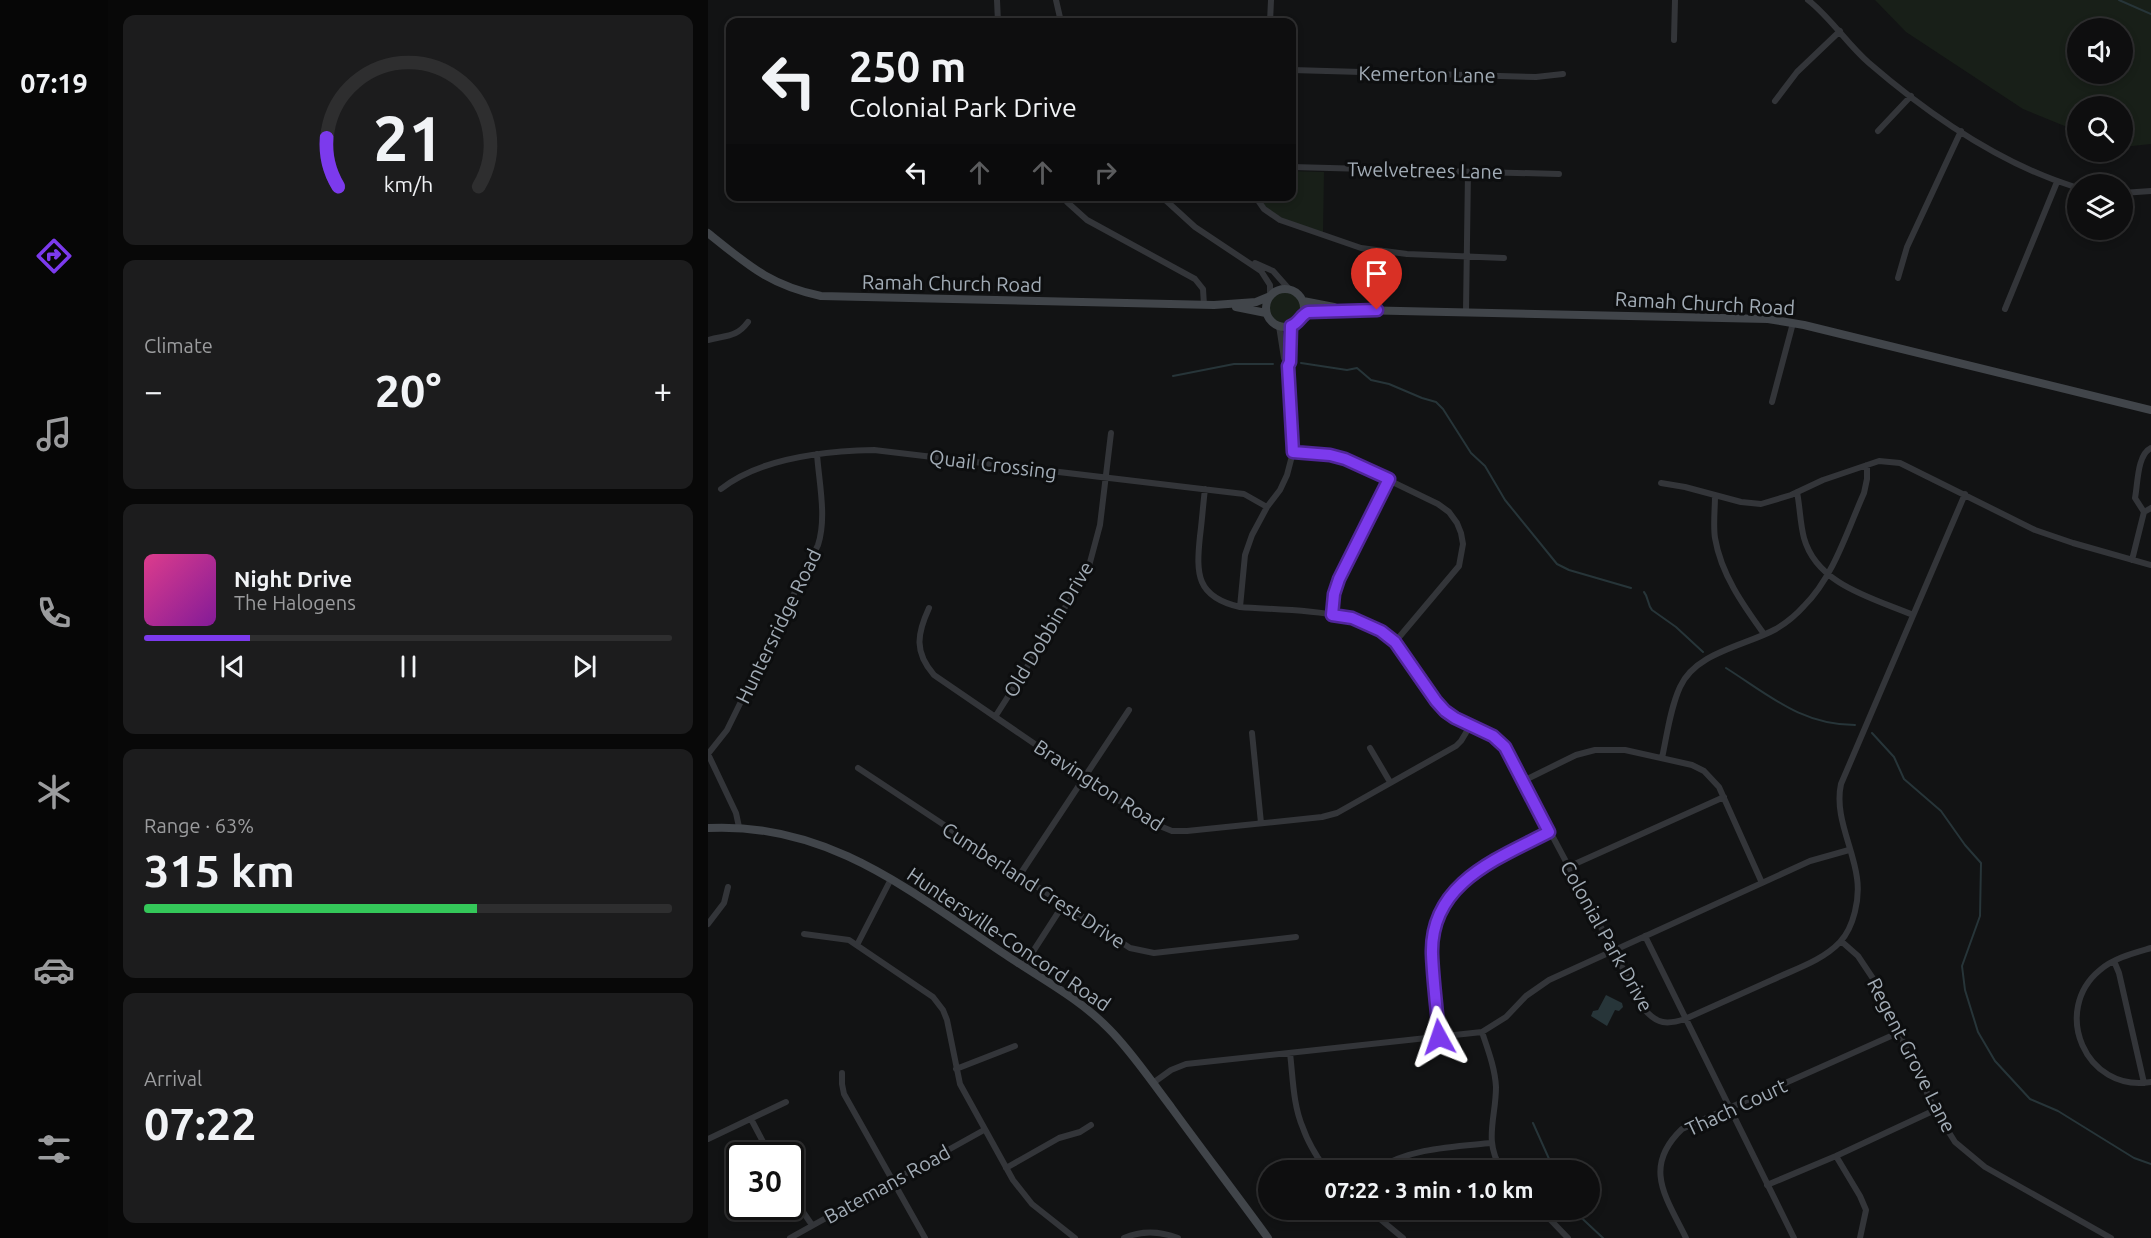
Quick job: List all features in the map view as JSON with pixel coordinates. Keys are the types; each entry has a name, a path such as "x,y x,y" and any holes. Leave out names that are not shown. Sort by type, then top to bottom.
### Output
{"main road":[{"name":"Ramah Church Road","path":"708,233 771,280 796,291 820,296 1214,305 1256,302 1269,297 1278,290 1289,289"},
{"path":"1269,297 1266,313 1270,320 1279,326 1291,326 1304,314 1303,301 1289,289"},
{"name":"Ramah Church Road","path":"1303,301 1355,310"},
{"name":"Ramah Church Road","path":"1214,305 1266,313"},
{"name":"Ramah Church Road","path":"1304,314 1313,311 1355,310 1466,311 1768,319 1793,323 2151,410"},
{"name":"Huntersville-Concord Road","path":"708,828 739,827 782,833 818,843 859,860 1082,1005 1116,1035 1268,1238"}],"street":[{"path":"997,0 998,18"},
{"path":"1056,0 1060,18"},
{"path":"1270,18 1271,0"},
{"path":"1674,40 1675,0"},
{"path":"1808,0 1867,61 1911,96 1961,131 2024,167 2067,185"},
{"path":"1774,101 1797,72 1840,32"},
{"name":"Kemerton Lane","path":"1296,70 1536,77 1563,74"},
{"path":"1878,131 1911,96"},
{"path":"1898,278 1907,247 1961,131"},
{"name":"Twelvetrees Lane","path":"1296,167 1559,174"},
{"path":"1466,311 1468,172"},
{"path":"2005,309 2057,182"},
{"path":"2133,192 2151,191"},
{"path":"1166,201 1195,227 1246,260 1267,278 1270,285 1269,297"},
{"path":"1258,201 1264,209 1280,220 1347,245 1390,253 1504,258"},
{"path":"1067,202 1087,220 1196,279 1203,289 1204,305"},
{"path":"1246,260 1273,271 1289,289"},
{"path":"708,340 742,331 748,322"},
{"path":"1772,402 1793,323"},
{"path":"1240,607 1245,555 1252,535 1287,475 1293,452 1288,366 1284,358 1279,326"},
{"path":"1288,366 1291,326"},
{"name":"Old Dobbin Drive","path":"995,717 1089,566 1100,525 1110,434"},
{"path":"2144,512 2135,498 2142,457 2151,448"},
{"name":"Quail Crossing","path":"721,489 732,480 781,462 817,454 862,450 887,451 1244,494 1267,507"},
{"path":"1293,452 1330,455 1345,459 1438,504 1449,512 1457,523 1463,544 1459,566 1453,576 1395,642"},
{"name":"Huntersridge Road","path":"708,754 727,730 818,545 822,533 822,519 817,454"},
{"path":"1661,483 1741,502 1761,504 1879,461 1900,463 2035,530 2151,566"},
{"path":"1662,758 1676,697 1680,686 1694,667 1775,630 1817,591 1827,576 1864,493 1867,465"},
{"path":"1332,615 1334,594 1339,579 1389,479"},
{"name":"Colonial Park Drive","path":"1205,489 1198,569 1202,582 1209,592 1228,604 1240,607 1332,615 1367,623 1395,642 1436,701 1455,718 1493,736 1505,747 1612,951 1645,1010 1652,1018 1670,1024 1685,1019 1816,960 1841,941"},
{"path":"1797,492 1805,539 1812,556 1827,576 1913,615"},
{"path":"1841,941 1850,922 1858,891 1857,875 1840,806 1841,784 1965,494"},
{"path":"1715,496 1714,537 1725,573 1746,610 1764,634"},
{"path":"2132,560 2144,512 2151,508"},
{"name":"Bravington Road","path":"928,608 919,639 922,655 929,669 942,681 1155,824 1172,831 1337,813 1456,746 1470,726"},
{"path":"1019,876 1129,710"},
{"path":"1252,733 1261,823"},
{"path":"1370,748 1390,782"},
{"path":"1523,781 1576,755 1595,750 1625,750 1692,765 1714,779 1762,883"},
{"path":"708,754 736,813 739,827"},
{"name":"Cumberland Crest Drive","path":"858,768 1130,948 1154,953 1296,937"},
{"path":"1568,867 1724,797"},
{"path":"1439,1037 1432,952 1433,935 1448,898 1476,871 1549,832"},
{"path":"1153,1083 1171,1070 1186,1064 1482,1032 1506,1017 1540,985 1810,861 1849,850"},
{"path":"857,945 891,879"},
{"path":"708,924 724,903 728,887"},
{"path":"1023,967 1063,905"},
{"path":"804,934 844,938 924,989 940,1005 947,1020 956,1069 963,1091 1005,1168 1024,1196 1075,1238"},
{"path":"1645,936 1794,1238"},
{"name":"Regent Grove Lane","path":"1841,941 1867,967 1900,1032 1935,1110 1956,1142 1976,1161 2099,1235 2111,1238"},
{"path":"2114,962 2119,973 2147,1082 2114,1078 2099,1070 2085,1052 2078,1030 2078,1007 2088,982 2100,969 2114,962 2151,948"},
{"path":"1482,1032 1494,1071 1496,1089 1491,1143 1498,1160"},
{"name":"Thach Court","path":"1686,1238 1662,1189 1659,1177 1664,1152 1671,1140 1682,1130 1900,1032"},
{"path":"956,1069 1015,1046"},
{"path":"1290,1053 1295,1100 1302,1127 1320,1160"},
{"path":"843,1073 844,1094 925,1238"},
{"path":"709,1137 786,1102"},
{"path":"1767,1185 1935,1110"},
{"path":"751,1119 763,1142"},
{"path":"1005,1168 1059,1138 1080,1132 1091,1125"},
{"name":"Batemans Road","path":"790,1238 984,1130"},
{"path":"1394,1160 1424,1151 1491,1143"},
{"path":"1836,1156 1866,1210 1860,1238"},
{"path":"804,1213 812,1225"},
{"path":"1381,1220 1403,1238"},
{"path":"1551,1220 1568,1238"},
{"path":"1124,1238 1136,1233 1153,1232 1178,1238"}],"shaded area":[{"path":"1875,0 2151,0 2151,144 2133,146 2133,96 2067,96 2067,127 2023,109 1906,32"},
{"path":"1296,171 1324,172 1323,233 1278,216 1260,201 1296,201"},
{"path":"1285,289 1299,294 1304,308 1299,322 1285,327 1271,322 1266,308 1271,294"},
{"path":"1606,995 1622,1003 1623,1007 1619,1011 1615,1010 1607,1026 1591,1016 1593,1011 1598,1010"}],"waterway":[{"path":"2119,0 2151,14"},
{"path":"1301,363 1347,370 1357,368 1371,380 1389,384 1436,402 1443,409 1471,453 1485,466 1505,500 1557,564 1569,570 1631,588"},
{"path":"1173,376 1234,364 1273,364"},
{"path":"1644,592 1652,610 1676,627 1703,652"},
{"path":"1726,668 1786,707 1818,720 1855,725"},
{"path":"1872,733 1894,757 1904,779 1941,811 1981,863 1980,916 1962,966 1965,990 1978,1032 1995,1061 2030,1099 2058,1111 2134,1158 2151,1164"},
{"path":"1533,1123 1550,1160"},
{"path":"1584,1220 1603,1238"}],"route":[{"path":"1377,310 1308,312 1291,326 1288,366 1293,452 1330,455 1345,459 1389,479 1339,579 1334,594 1332,615 1352,618 1381,631 1395,642 1407,657 1445,711 1493,736 1505,747 1549,832 1476,871 1448,898 1433,935 1432,952 1439,1037"}]}
